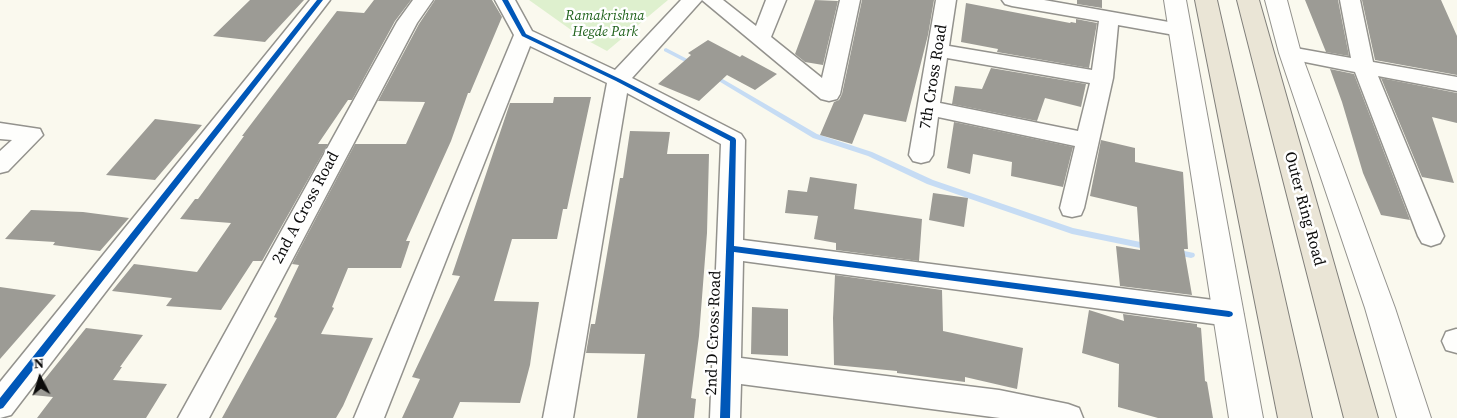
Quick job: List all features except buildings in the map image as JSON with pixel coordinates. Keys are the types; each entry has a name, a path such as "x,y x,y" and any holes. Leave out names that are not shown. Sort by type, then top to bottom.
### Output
{"highway":[{"path":"1206,0 1268,298 1296,418"},
{"name":"Outer Ring Road","path":"1248,0 1361,418"}],"street":[{"path":"0,406 320,0"},
{"name":"2nd A Cross Road","path":"193,418 407,22 423,0"},
{"path":"505,0 524,35 618,80"},
{"path":"558,418 618,80 692,0"},
{"path":"711,0 829,94 850,0"},
{"path":"760,39 776,0"},
{"name":"7th Cross Road","path":"921,155 946,0"},
{"path":"1012,0 1180,30"},
{"path":"1175,0 1246,418"},
{"path":"1276,0 1290,53 1380,308 1414,418"},
{"path":"1350,0 1363,66 1431,236"},
{"path":"1072,208 1102,78 1109,18"},
{"path":"369,418 524,35"},
{"path":"938,50 1102,78"},
{"path":"1290,53 1457,84"},
{"name":"2nd D Cross Road","path":"618,80 733,140 731,249 724,418"},
{"path":"929,108 1087,141"},
{"path":"0,130 32,135 0,165"},
{"path":"731,249 1229,314"},
{"path":"727,369 999,404 1068,418"}],"green space":[{"name":"Ramakrishna Hegde Park","path":"529,0 668,0 607,51 581,37"}],"waterway":[{"path":"666,50 693,64"},
{"path":"714,76 815,136 870,154 930,182 1072,231 1150,247"},
{"path":"1175,252 1191,255"}],"cycle path":[{"path":"0,405 320,0"},
{"path":"505,0 524,35 618,80 733,140 725,418"},
{"path":"731,249 1229,314"}]}
